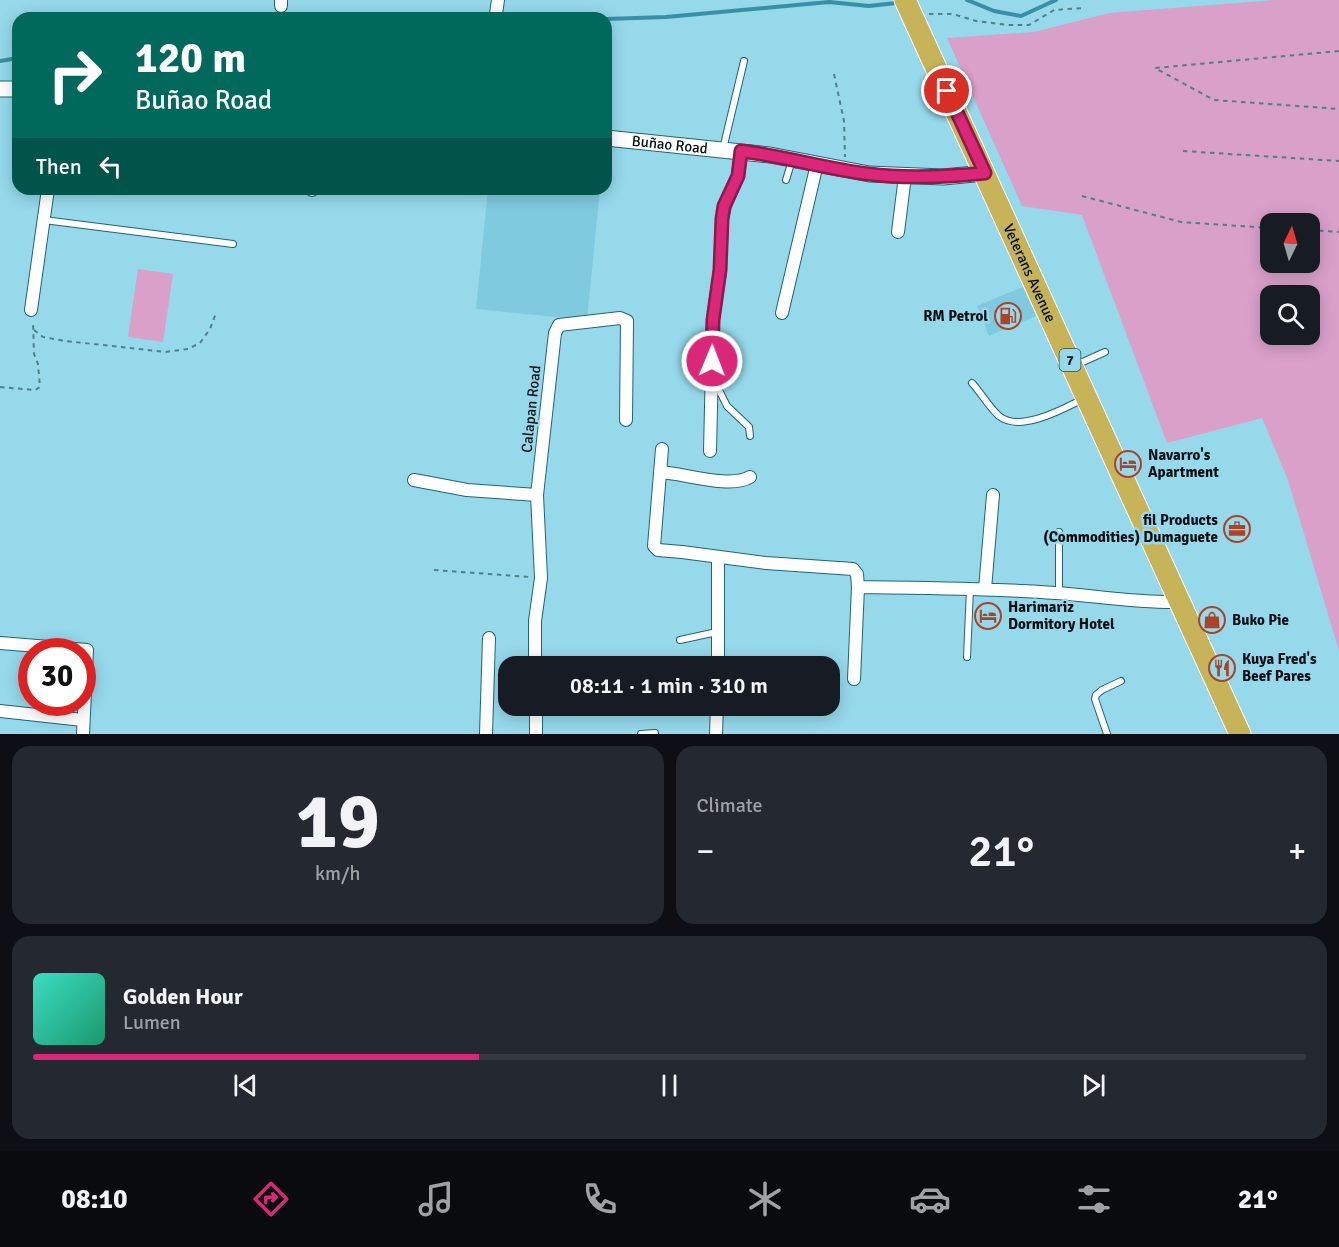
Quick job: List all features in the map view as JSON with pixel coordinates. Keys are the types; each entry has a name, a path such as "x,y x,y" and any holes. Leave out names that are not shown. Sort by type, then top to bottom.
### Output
{"highway":[{"name":"Veterans Avenue","path":"908,8 1240,734"}],"street":[{"name":"Buñao Road","path":"612,139 741,151 869,174 943,177 985,173"},
{"path":"710,451 713,320 720,270 722,219 724,206 738,176 741,151"},
{"path":"783,313 817,164"},
{"path":"898,232 905,176"},
{"path":"31,310 47,195"},
{"name":"Calapan Road","path":"535,656 535,621 541,578 537,495 555,333 559,325 620,318 627,321 626,420"},
{"path":"662,449 655,548 666,552 766,563 853,569 857,574 858,586 854,679"},
{"path":"660,472 684,474 702,480 742,480 750,477"},
{"path":"414,480 462,489 537,495"},
{"path":"985,589 993,495"},
{"path":"718,557 718,656"},
{"path":"858,586 970,588 1059,593 1143,603 1179,602"},
{"path":"486,734 489,638"},
{"path":"0,643 87,650 83,734"},
{"path":"0,711 83,720"},
{"path":"536,716 536,734"},
{"path":"716,734 717,716"}],"lane":[{"path":"723,150 744,62"},
{"path":"786,180 792,159"},
{"path":"44,220 233,244"},
{"path":"1073,367 1105,352"},
{"path":"712,374 726,406 749,427 750,436"},
{"path":"972,383 998,415 1008,420 1024,421 1044,417 1087,398"},
{"path":"1059,532 1059,593"},
{"path":"967,657 970,588"},
{"path":"680,640 718,632"},
{"path":"1107,734 1095,699 1096,695 1121,681"},
{"path":"641,734 655,733"}],"path":[{"path":"908,8 1008,25 1029,25 1054,10 1083,8"},
{"path":"1339,51 1155,68 1214,100 1339,109"},
{"path":"834,74 844,121 846,146 844,169"},
{"path":"1183,151 1339,161"},
{"path":"1082,196 1181,222 1260,227"},
{"path":"1320,231 1339,232"},
{"path":"0,387 35,390 40,387 38,364 34,354 31,310"},
{"path":"34,330 43,337 66,340 165,352 188,350 200,343 210,329 216,313"},
{"path":"434,570 541,578"}],"shaded area":[{"path":"1274,0 1339,0 1339,651 1288,480 1262,418 1167,443 1082,215 1022,206 947,38 1034,32 1109,13"},
{"path":"487,195 599,195 587,320 476,309"},
{"path":"138,269 173,274 163,342 128,337"},
{"path":"1023,287 1036,316 989,336 977,306"}],"waterway":[{"path":"967,0 994,11 1021,16 1056,0"},
{"path":"612,19 666,17 829,2 869,6 896,3"},
{"path":"0,61 12,59"}],"place":[{"name":"RM Petrol","path":"1008,316"},
{"name":"Navarro's Apartment","path":"1128,464"},
{"name":"fil Products (Commodities) Dumaguete","path":"1237,529"},
{"name":"Harimariz Dormitory Hotel","path":"988,616"},
{"name":"Buko Pie","path":"1212,620"},
{"name":"Kuya Fred's Beef Pares","path":"1222,668"}],"route":[{"path":"712,361 713,320 720,270 722,219 724,206 738,176 741,151 869,174 943,177 985,173 947,91"}]}
